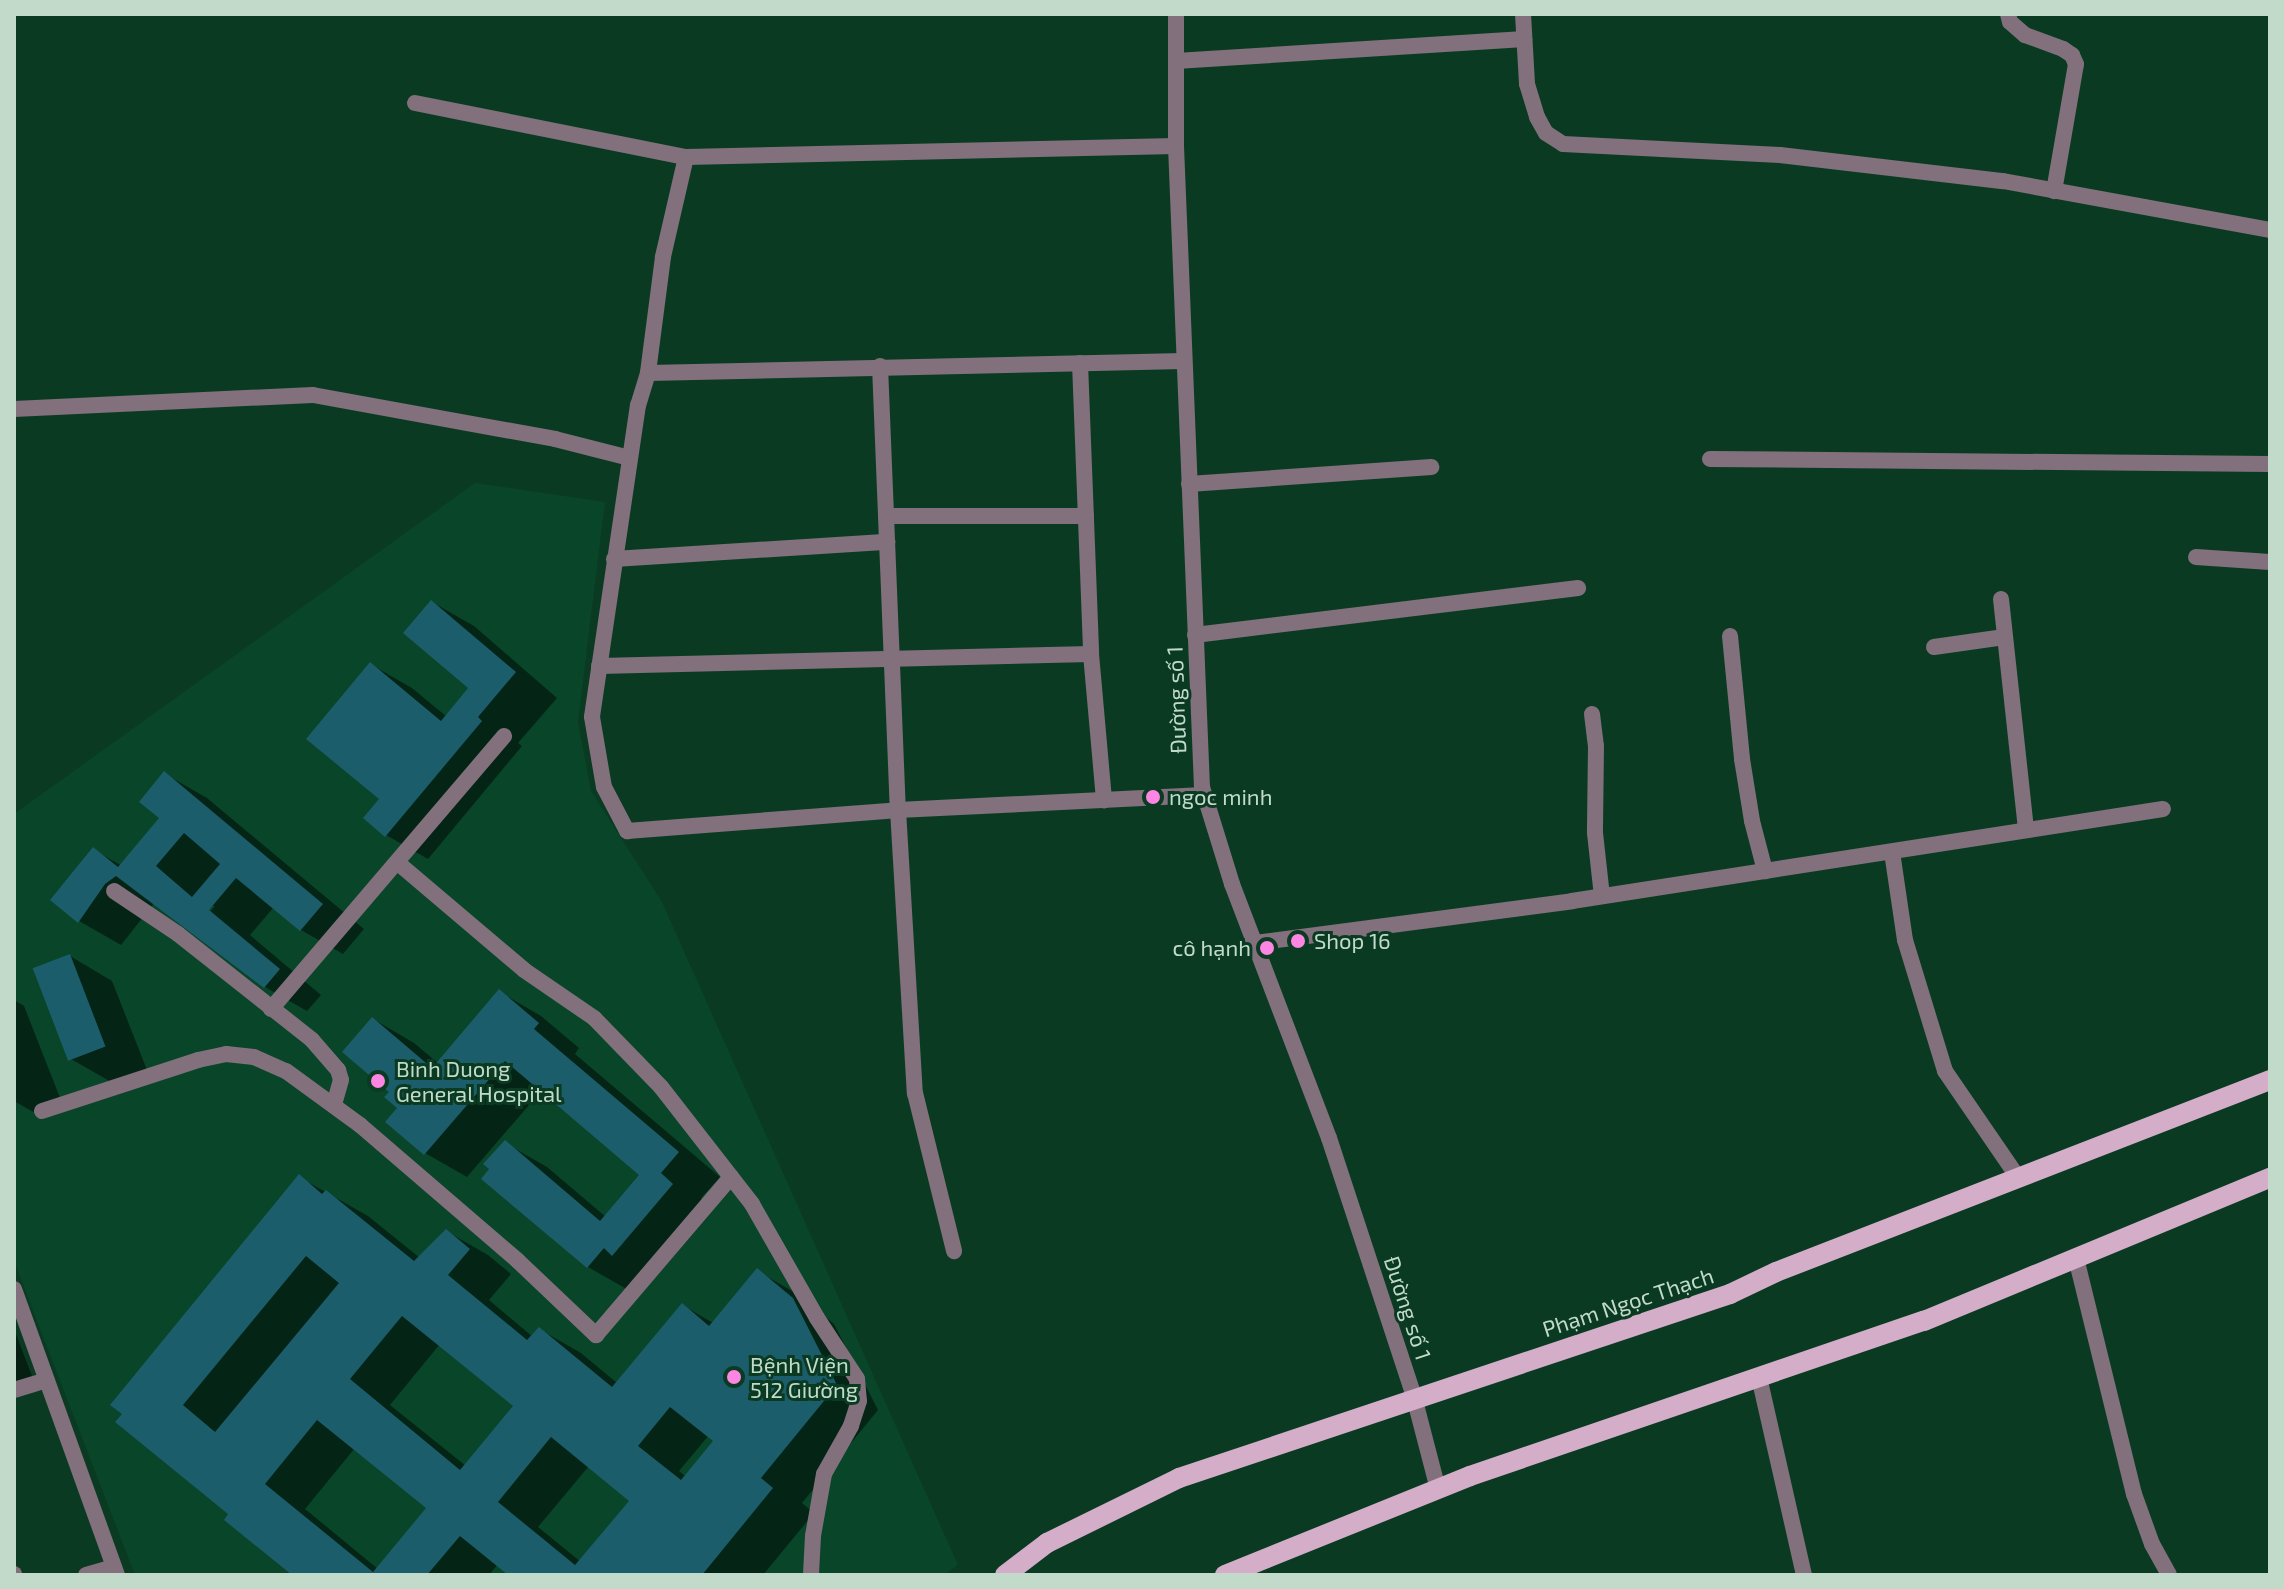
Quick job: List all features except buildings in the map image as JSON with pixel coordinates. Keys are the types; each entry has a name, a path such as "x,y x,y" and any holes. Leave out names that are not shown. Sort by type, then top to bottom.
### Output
{"main road":[{"name":"Phạm Ngọc Thạch","path":"1005,1575 1047,1543 1179,1478 1730,1294 1776,1272 2270,1080"},
{"path":"1225,1575 1438,1489 1924,1321 2270,1178"}],"street":[{"name":"Đường số 1","path":"1176,14 1176,146 1204,795 1232,884 1329,1138 1414,1397 1438,1489"},
{"path":"1523,14 1527,84 1537,117 1546,133 1563,144 1780,155 2003,181 2270,230"},
{"path":"2008,14 2010,22 2025,35 2063,49 2072,55 2076,64 2054,191"},
{"path":"1176,61 1524,39"},
{"path":"415,103 686,157 1176,146"},
{"path":"686,157 663,257 648,373 638,405 592,717 604,787 627,831 898,810 1204,795"},
{"path":"648,373 1184,361"},
{"path":"1080,363 1091,654 1104,800"},
{"path":"880,366 898,810 915,1093 954,1251"},
{"path":"14,409 313,395 555,439 630,458"},
{"path":"1710,459 2270,464"},
{"path":"1189,484 1431,467"},
{"path":"886,516 1086,516"},
{"path":"614,559 887,542"},
{"path":"2196,557 2270,562"},
{"path":"1195,635 1578,588"},
{"path":"2001,599 2026,830"},
{"path":"1730,636 1742,759 1752,821 1765,871"},
{"path":"1934,647 2004,637"},
{"path":"599,666 1091,654"},
{"path":"1592,714 1596,746 1595,833 1602,896"},
{"path":"271,1009 504,736"},
{"path":"1255,943 1602,896 2163,809"},
{"path":"1892,852 1905,940 1945,1071 2019,1179"},
{"path":"398,863 524,970 594,1018 661,1087 752,1204 817,1318 857,1379 859,1401 851,1426 824,1474 813,1536 811,1575"},
{"path":"114,891 178,934 312,1040 338,1070 341,1080 334,1105"},
{"path":"42,1111 198,1060 226,1054 254,1057 286,1071 334,1105 518,1261 596,1335 731,1177"},
{"path":"2076,1258 2134,1494 2152,1544 2169,1575"},
{"path":"14,1289 115,1571 86,1575"},
{"path":"1759,1377 1804,1575"},
{"path":"14,1390 47,1380"}],"shaded area":[{"name":"Binh Duong General Hospital","path":"475,483 605,502 578,722 591,791 662,902 958,1565 944,1575 135,1575 14,1261 14,814"}],"place":[{"name":"ngoc minh","path":"1153,797"},
{"name":"Shop 16","path":"1298,941"},
{"name":"cô hạnh","path":"1267,948"},
{"name":"Binh Duong General Hospital","path":"378,1081"},
{"name":"Bệnh Viện 512 Giường","path":"734,1377"}]}
